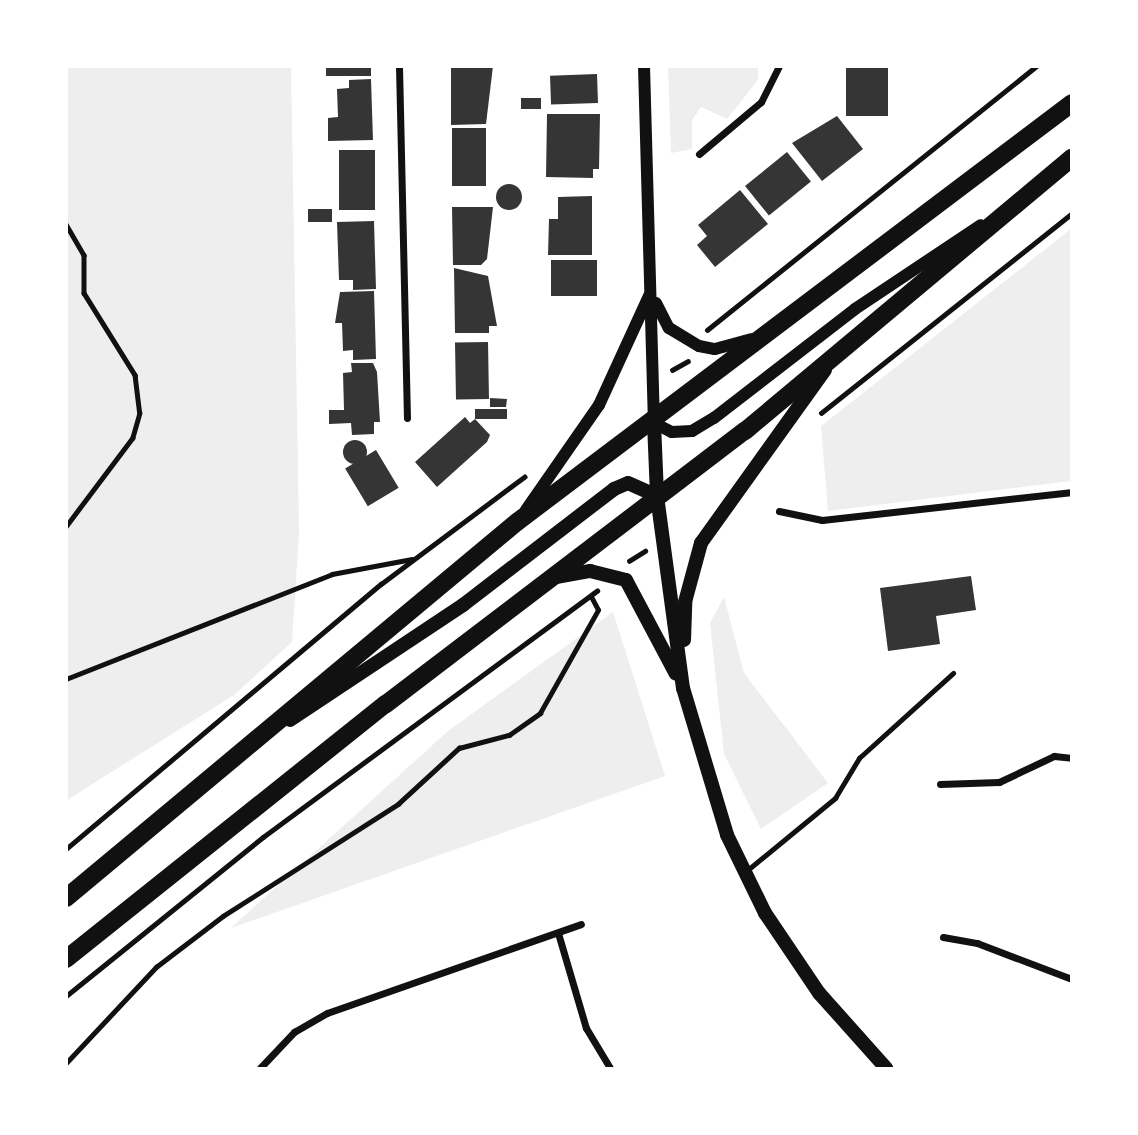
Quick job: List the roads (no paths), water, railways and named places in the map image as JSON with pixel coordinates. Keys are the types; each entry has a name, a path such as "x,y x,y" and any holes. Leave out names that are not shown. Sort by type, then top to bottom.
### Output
{"highway":[{"path":"66,898 277,728 517,522 654,423 758,337 1072,103"},
{"path":"66,959 836,355 1022,197 1072,158"}],"main road":[{"path":"683,688 685,602 701,543 836,355"},
{"path":"654,423 657,496 683,688"},
{"path":"277,728 441,621 614,489 628,483 657,496"},
{"path":"551,579 590,571 626,580 683,688 743,873 819,993 882,1067"}],"street":[{"path":"399,66 407,418"},
{"path":"644,66 654,423 672,432 692,431 714,418 855,309 1022,197"},
{"path":"699,154 761,102 779,66"},
{"path":"651,289 669,328 699,346 734,346 758,337"},
{"path":"517,522 599,405 651,289"},
{"path":"779,512 822,520 1072,492"},
{"path":"940,784 999,782 1054,756 1072,758"},
{"path":"260,1069 294,1032 327,1013 581,924"},
{"path":"558,933 586,1028 610,1069"},
{"path":"943,937 977,943 1072,979"}],"lane":[{"path":"743,873 835,798 859,758 953,673"}]}
